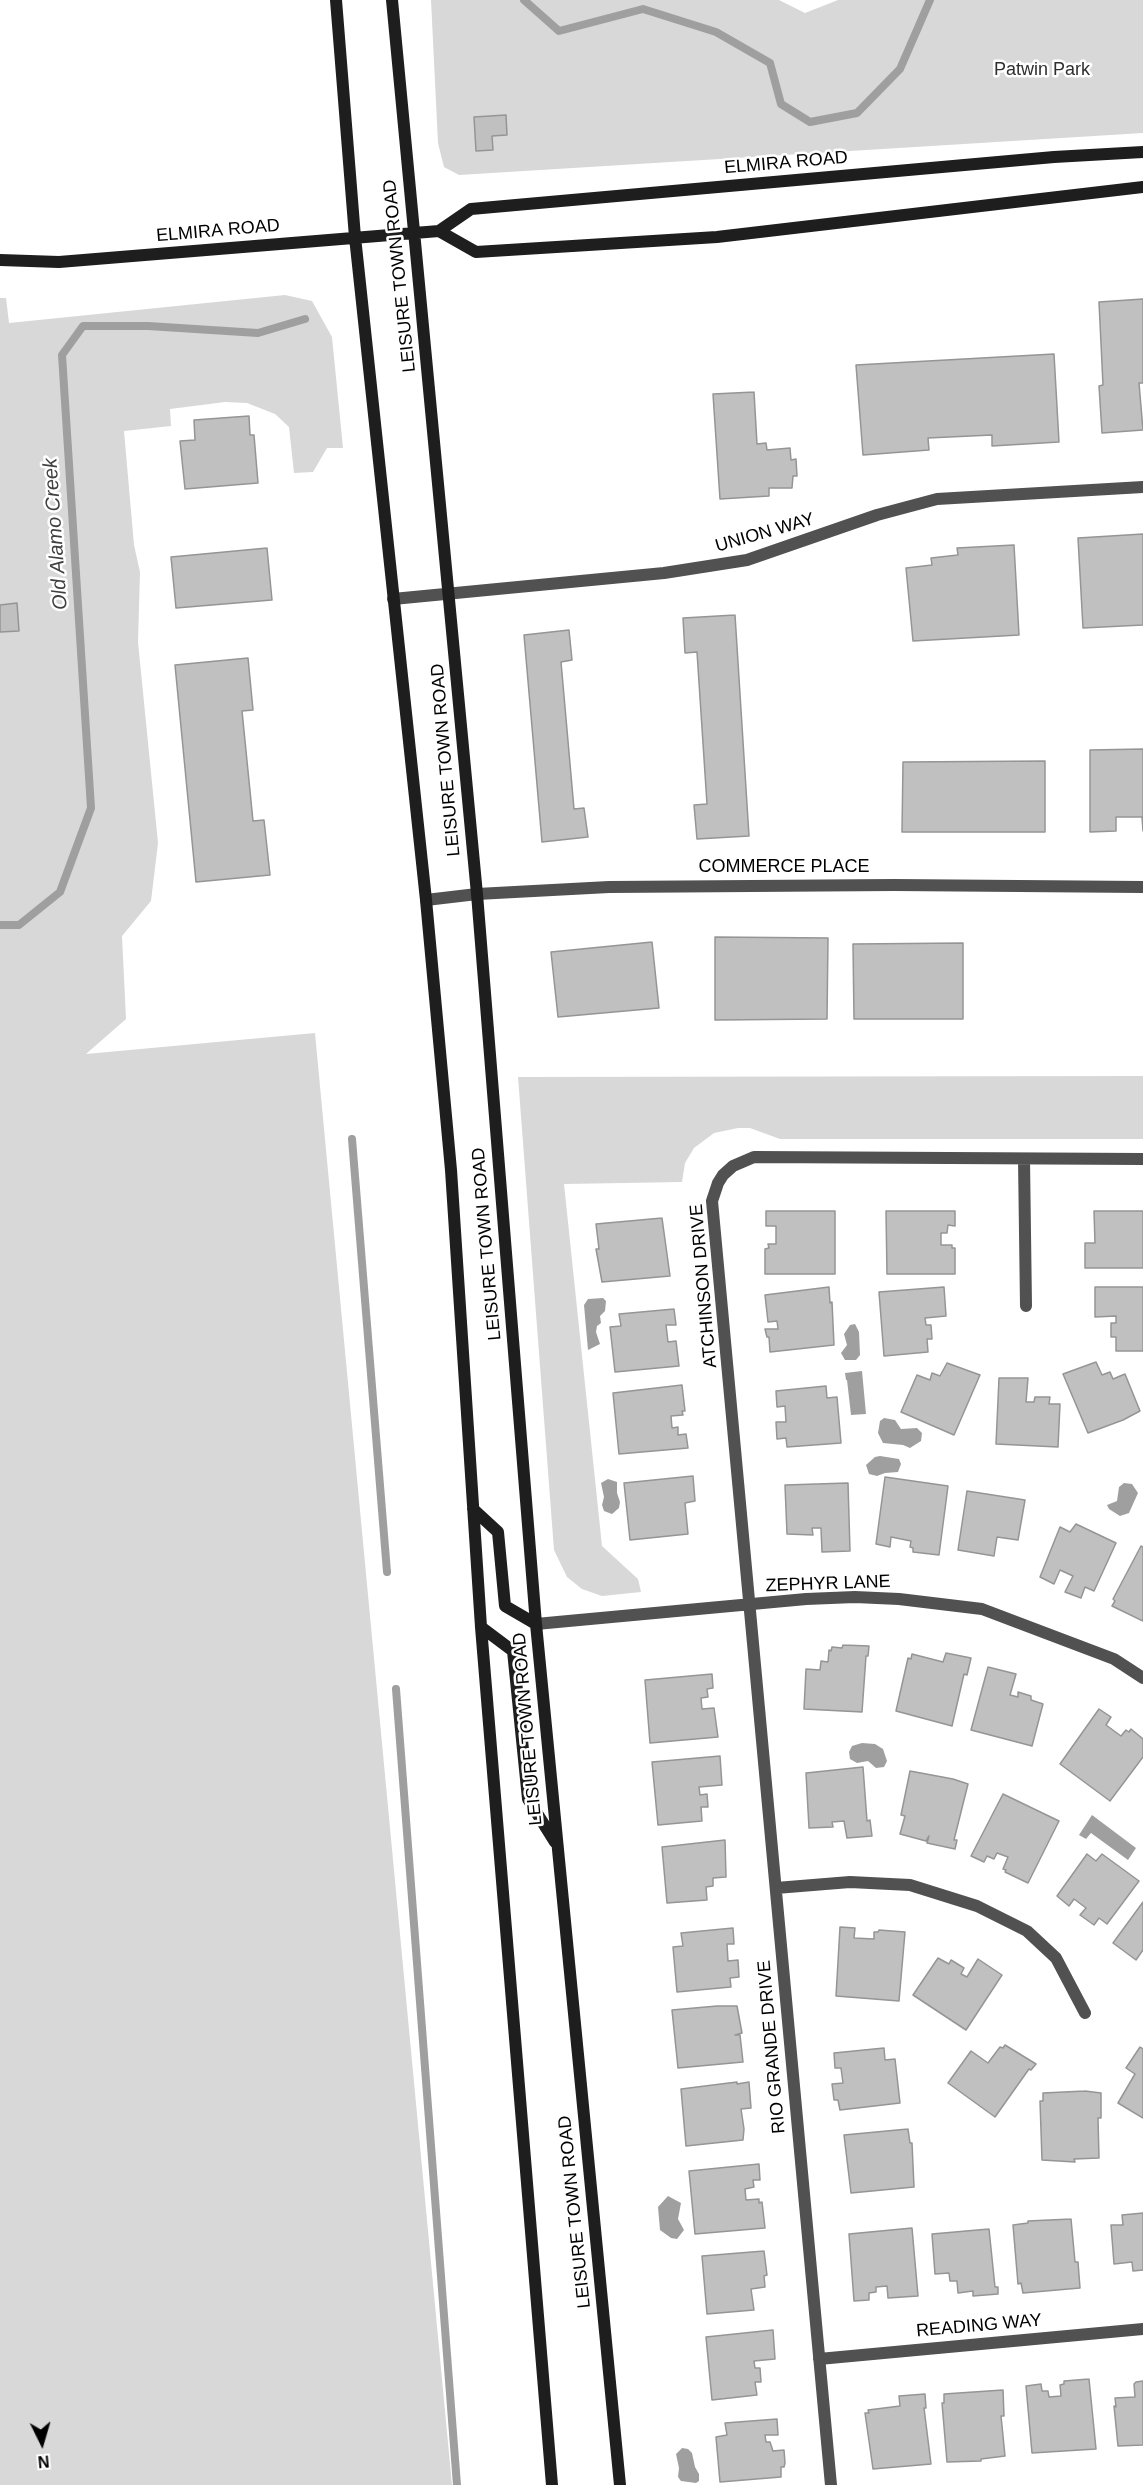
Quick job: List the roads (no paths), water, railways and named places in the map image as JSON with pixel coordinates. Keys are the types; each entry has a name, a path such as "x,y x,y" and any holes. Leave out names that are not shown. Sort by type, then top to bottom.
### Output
{"main road":[{"name":"LEISURE TOWN ROAD","path":"336,0 355,237 426,900 451,1170 481,1627 552,2485"},
{"name":"LEISURE TOWN ROAD","path":"392,0 477,894 536,1624 620,2485"},
{"name":"ELMIRA ROAD","path":"0,260 59,262 438,231 471,209 1054,157 1143,152"},
{"path":"438,231 476,252 671,240 729,236 1143,187"},
{"path":"473,1509 498,1532 505,1606 536,1624"},
{"path":"481,1627 513,1651 528,1799 557,1845"}],"street":[{"name":"UNION WAY","path":"393,599 673,572 747,561 877,515 937,499 1143,487"},
{"name":"COMMERCE PLACE","path":"426,900 477,894 619,886 1143,887"},
{"name":"ATCHINSON DRIVE","path":"750,1605 712,1201 717,1183 733,1166 754,1157 1143,1159"},
{"path":"1024,1159 1026,1306"},
{"name":"ZEPHYR LANE","path":"536,1624 855,1597 899,1599 982,1609 1114,1659 1143,1678"},
{"name":"RIO GRANDE DRIVE","path":"750,1605 831,2485"},
{"path":"776,1888 850,1882 910,1885 977,1906 1027,1931 1056,1958 1085,2013"},
{"name":"READING WAY","path":"819,2359 1143,2329"}],"waterway":[{"name":"Old Alamo Creek","path":"524,0 559,31 643,9 716,32 770,63 781,104 810,122 857,113 900,69 930,0"},
{"name":"Old Alamo Creek","path":"0,925 19,925 60,892 91,808 62,355 83,326 148,326 258,333 305,319"},
{"path":"352,1139 387,1572"},
{"path":"396,1689 457,2485"}],"park label":[{"name":"Patwin Park","path":"1042,70"}]}
